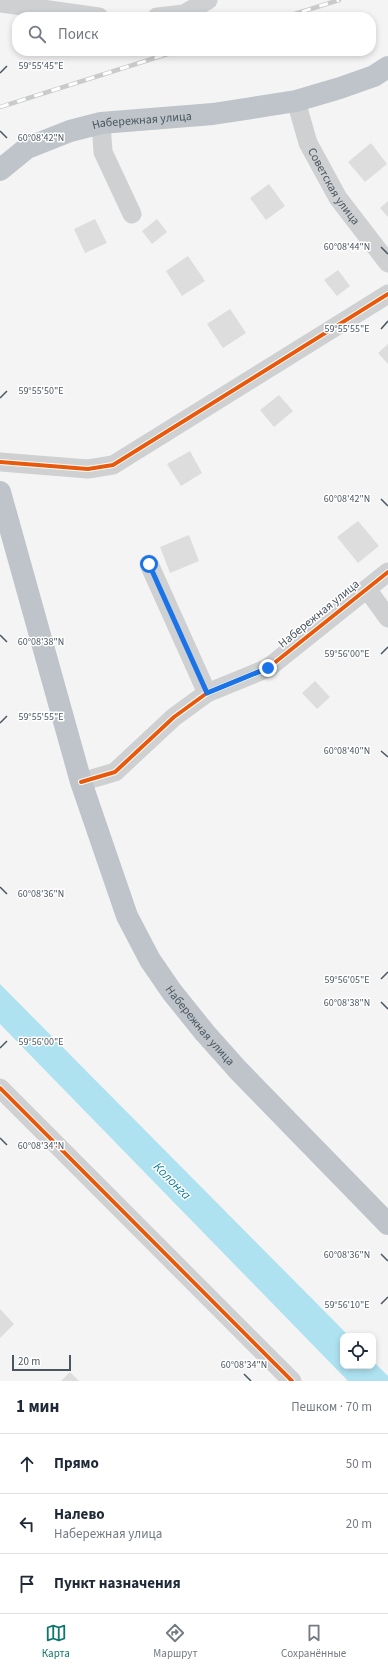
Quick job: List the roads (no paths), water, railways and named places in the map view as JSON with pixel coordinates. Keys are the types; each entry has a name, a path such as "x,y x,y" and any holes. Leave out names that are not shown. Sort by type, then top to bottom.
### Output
{"highway":[{"name":"Набережная улица","path":"0,170 27,148 70,131 101,123 213,114 296,101 368,78 388,68"},
{"name":"Набережная улица","path":"0,492 81,782 127,916 150,960 172,992 205,1033 238,1070 388,1224"}],"street":[{"path":"187,12 208,0"},
{"path":"0,2 66,12"},
{"name":"Советская улица","path":"296,101 308,143 338,198 388,263"},
{"path":"101,123 103,152 132,214"},
{"path":"0,462 88,469 113,465 388,294"},
{"path":"149,564 207,693"},
{"name":"Набережная улица","path":"81,782 115,772 174,717 207,693 268,668 388,572"},
{"path":"367,589 388,618"},
{"path":"0,1088 292,1381"}],"water":[{"name":"Колонга","path":"0,984 346,1333 340,1333 340,1369 376,1369 376,1364 388,1376 388,1381 348,1381 0,1024"}],"railway":[{"path":"301,12 339,0"},
{"path":"0,107 161,56"}]}
